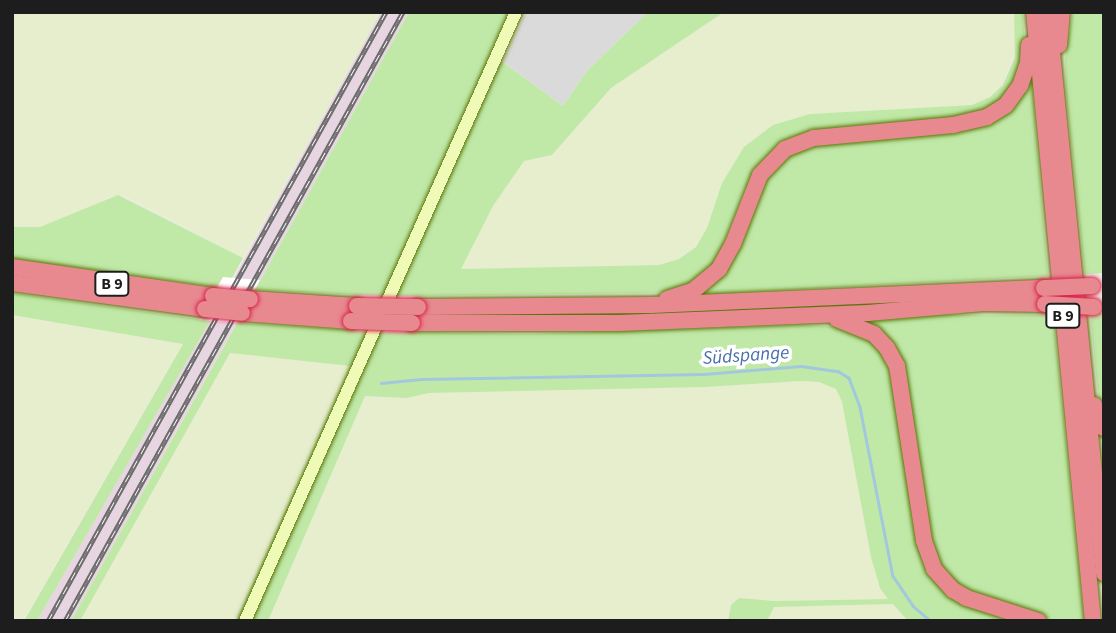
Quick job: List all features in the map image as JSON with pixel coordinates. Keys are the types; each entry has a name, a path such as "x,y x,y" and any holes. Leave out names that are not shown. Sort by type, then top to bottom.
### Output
{"highway":[{"path":"651,305 694,289 713,275 733,244 760,175 785,149 803,140 831,135 968,122 998,111 1014,95 1025,75 1033,12"},
{"name":"B 9","path":"1033,12 1093,621"},
{"path":"1048,12 1054,68"},
{"path":"1054,68 1059,53 1062,12"},
{"name":"B 9","path":"1054,68 1104,573"},
{"name":"B 9","path":"12,267 209,302"},
{"name":"B 9","path":"12,283 246,306 583,324 818,315"},
{"name":"B 9","path":"415,315 651,305 1044,296 1098,286"},
{"path":"818,315 1044,296 1099,307"},
{"path":"818,315 864,328 881,341 893,356 903,388 924,541 934,569 953,590 967,598 1038,621"},
{"path":"1084,369 1096,413 1104,428"}],"main road":[{"path":"245,621 516,12"}],"shaded area":[{"path":"381,12 409,12 71,621 37,621 210,321"},
{"path":"526,12 648,12 587,71 563,106 503,62"}],"green space":[{"path":"12,12 381,12 243,258 124,196 112,196 77,214 40,227 12,227"},
{"path":"409,12 511,12 385,296 255,290"},
{"path":"648,12 724,12 611,88 552,155 524,161 493,206 461,269 659,265 679,259 696,247 707,228 722,183 744,147 773,125 810,114 972,105 990,97 1003,85 1015,57 1014,12 1023,12 1025,53 1012,90 981,115 778,146 761,162 744,191 715,266 689,286 669,292 647,293 396,296 501,61 563,106 587,71"},
{"path":"724,12 1014,12 1017,45 1003,85 990,97 972,105 810,114 722,183 707,228 696,247 679,259 659,265 460,269 493,206 524,161 552,155 611,88"},
{"path":"1073,12 1104,12 1104,273 1085,274 1066,92 1065,57"},
{"path":"1031,74 1048,276 694,295 706,288 764,176 779,160 808,145 966,129"},
{"path":"118,195 243,258 232,278 223,278 217,287 12,259 12,227 40,227"},
{"path":"12,293 210,321 37,621 24,621 183,344 12,315"},
{"path":"1090,313 1104,313 1104,412 1098,394"},
{"path":"12,315 183,343 23,621 12,621"},
{"path":"939,315 1053,315 1084,621 1049,621 964,590 944,573 932,551 903,372 854,319"},
{"path":"237,323 387,332 532,334 802,325 845,327 865,336 883,350 893,368 936,580 1019,621 908,621 893,604 774,607 767,621 728,621 731,605 739,598 775,601 888,599 880,588 871,557 842,402 836,389 819,382 800,381 705,387 429,393 407,398 365,396 268,621 236,621 350,366 230,353 80,621 71,621"},
{"path":"229,352 350,366 236,621 80,621"},
{"path":"819,382 836,389 842,403 888,599 775,601 739,598 731,605 728,621 268,621 365,396 407,398 429,393"},
{"path":"893,604 908,621 767,621 773,607"}],"pier":[{"path":"223,277 260,280 237,323 199,320"}],"waterway":[{"name":"Südspange","path":"381,383 421,379 704,374 801,366 838,371 849,378 860,407 893,576 913,606 931,621"}],"railway":[{"path":"48,621 386,12"},
{"path":"65,621 403,12"}]}
